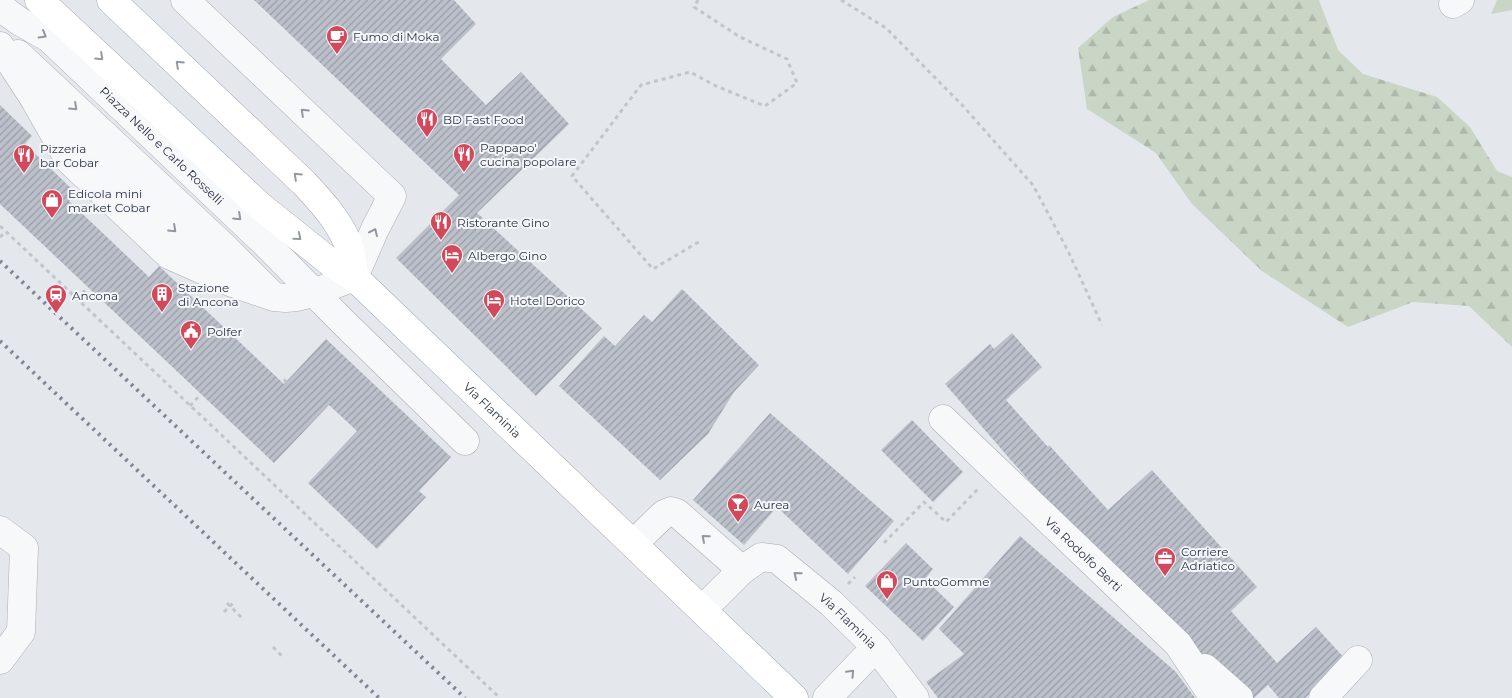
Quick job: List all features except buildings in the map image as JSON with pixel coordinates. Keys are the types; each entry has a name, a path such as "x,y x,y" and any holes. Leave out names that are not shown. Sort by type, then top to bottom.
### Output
{"main road":[{"name":"Piazza Nello e Carlo Rosselli","path":"39,0 260,206 335,266 354,277"},
{"path":"111,0 304,182 335,220 350,248 354,277"},
{"name":"Via Flaminia","path":"354,277 794,698"}],"street":[{"path":"0,46 35,100 69,160 168,255 230,282 274,297 296,297 354,277 392,196 185,0"},
{"name":"Piazza Nello e Carlo Rosselli","path":"1,7 19,21 49,38 265,242 313,292 465,441"},
{"path":"0,38 144,188 230,282"},
{"path":"35,100 144,188 223,246 274,297"},
{"name":"Via Rodolfo Berti","path":"942,419 1178,644 1214,698"},
{"path":"633,544 664,514 677,513 742,570"},
{"path":"0,530 24,548 21,632 0,660"},
{"name":"Via Flaminia","path":"702,610 742,570 761,557 777,559 830,603 876,648 915,698"},
{"path":"1178,644 1239,698"},
{"path":"827,698 876,648"},
{"path":"1323,698 1358,660"}],"path":[{"path":"698,0 694,7 740,38 787,59 797,84 765,106 716,86 690,72 641,84 572,176 653,269 702,240"},
{"path":"841,0 886,28 962,105 1033,185 1068,251 1102,325"},
{"path":"0,226 500,698"},
{"path":"0,237 6,232"},
{"path":"77,299 88,287"},
{"path":"190,406 201,394"},
{"path":"884,543 924,502 946,522 996,470"},
{"path":"224,612 235,601"},
{"path":"226,603 243,619 230,606"},
{"path":"273,647 282,656"}],"green space":[{"path":"1149,0 1319,0 1338,50 1363,74 1437,97 1470,127 1497,171 1512,177 1512,347 1469,306 1413,302 1348,327 1262,271 1192,204 1156,153 1087,109 1078,48 1113,17"},
{"path":"1497,0 1512,0 1512,10 1491,14"}],"railway":[{"path":"0,261 465,698"},
{"path":"0,341 379,698"}],"place":[{"name":"Fumo di Moka","path":"337,55"},
{"name":"BD Fast Food","path":"427,138"},
{"name":"Pappapo' cucina popolare","path":"464,173"},
{"name":"Pizzeria bar Cobar","path":"24,174"},
{"name":"Edicola mini market Cobar","path":"52,219"},
{"name":"Ristorante Gino","path":"441,241"},
{"name":"Albergo Gino","path":"452,274"},
{"name":"Stazione di Ancona","path":"162,313"},
{"name":"Ancona","path":"56,314"},
{"name":"Hotel Dorico","path":"494,319"},
{"name":"Polfer","path":"191,350"},
{"name":"Aurea","path":"738,523"},
{"name":"Corriere Adriatico","path":"1165,577"},
{"name":"PuntoGomme","path":"887,600"}]}
